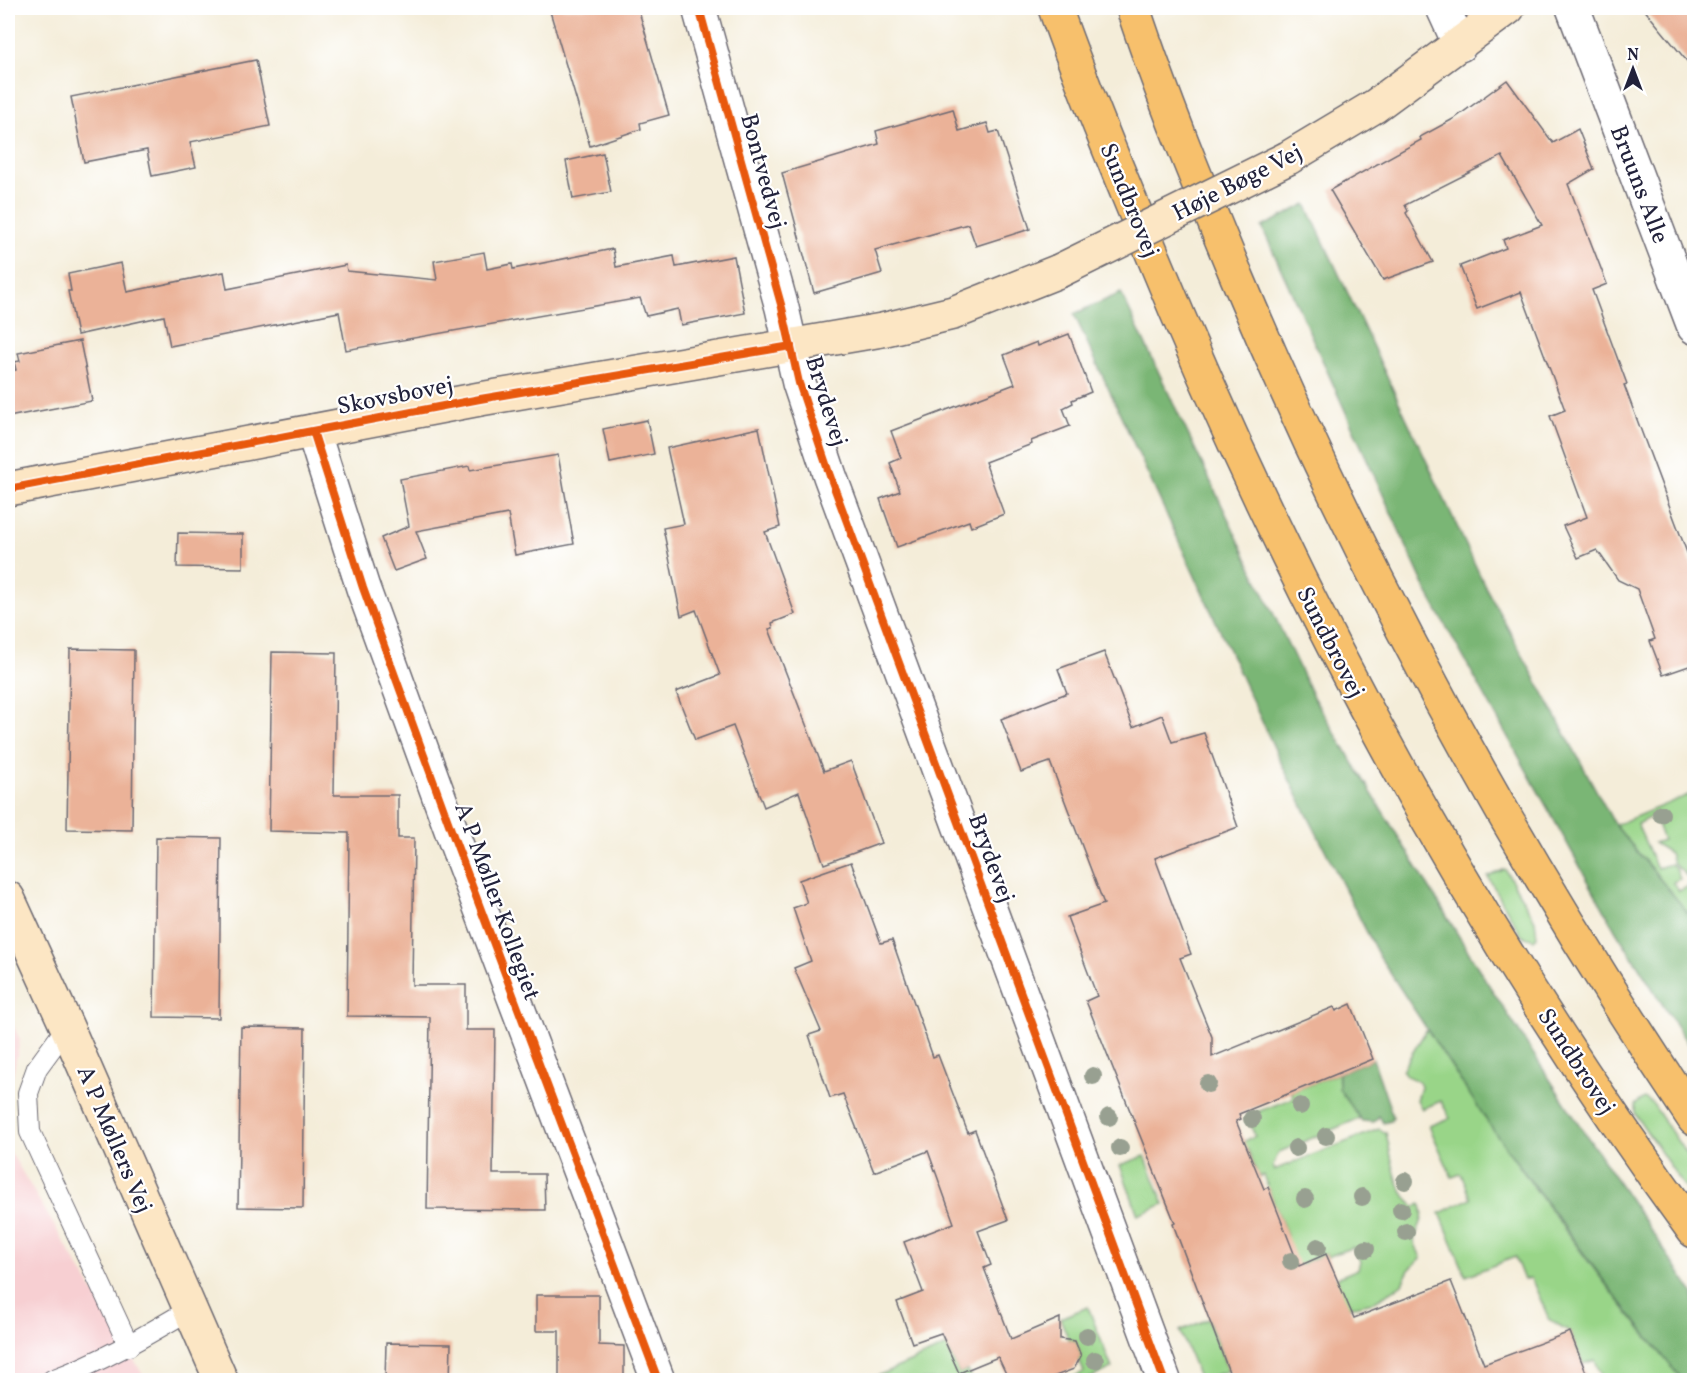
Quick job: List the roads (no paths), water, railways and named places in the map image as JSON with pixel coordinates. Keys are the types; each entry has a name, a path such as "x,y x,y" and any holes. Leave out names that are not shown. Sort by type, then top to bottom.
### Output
{"main road":[{"name":"Sundbrovej","path":"1055,8 1122,182 1217,407 1276,532 1354,686 1445,851 1513,963 1600,1097 1695,1231"},
{"path":"1133,8 1172,114 1261,332 1369,563 1532,863 1695,1119"},
{"path":"1144,8 1172,114"}],"street":[{"name":"Bontvedvej","path":"699,8 791,346"},
{"path":"1443,8 1460,45"},
{"name":"Høje Bøge Vej","path":"791,346 882,330 953,313 1059,271 1288,158 1376,106 1508,8"},
{"name":"Bruuns Alle","path":"1573,8 1695,327"},
{"name":"Skovsbovej","path":"8,489 480,399 791,346"},
{"name":"Brydevej","path":"791,346 799,383 834,487 1164,1380"},
{"name":"A P Møller Kollegiet","path":"313,431 363,588 450,827 658,1380"},
{"name":"A P Møllers Vej","path":"8,898 67,1027 221,1380"}],"lane":[{"path":"67,1027 37,1068 28,1093 30,1132 129,1346"},
{"path":"52,1380 82,1369 129,1346 189,1310"}]}
